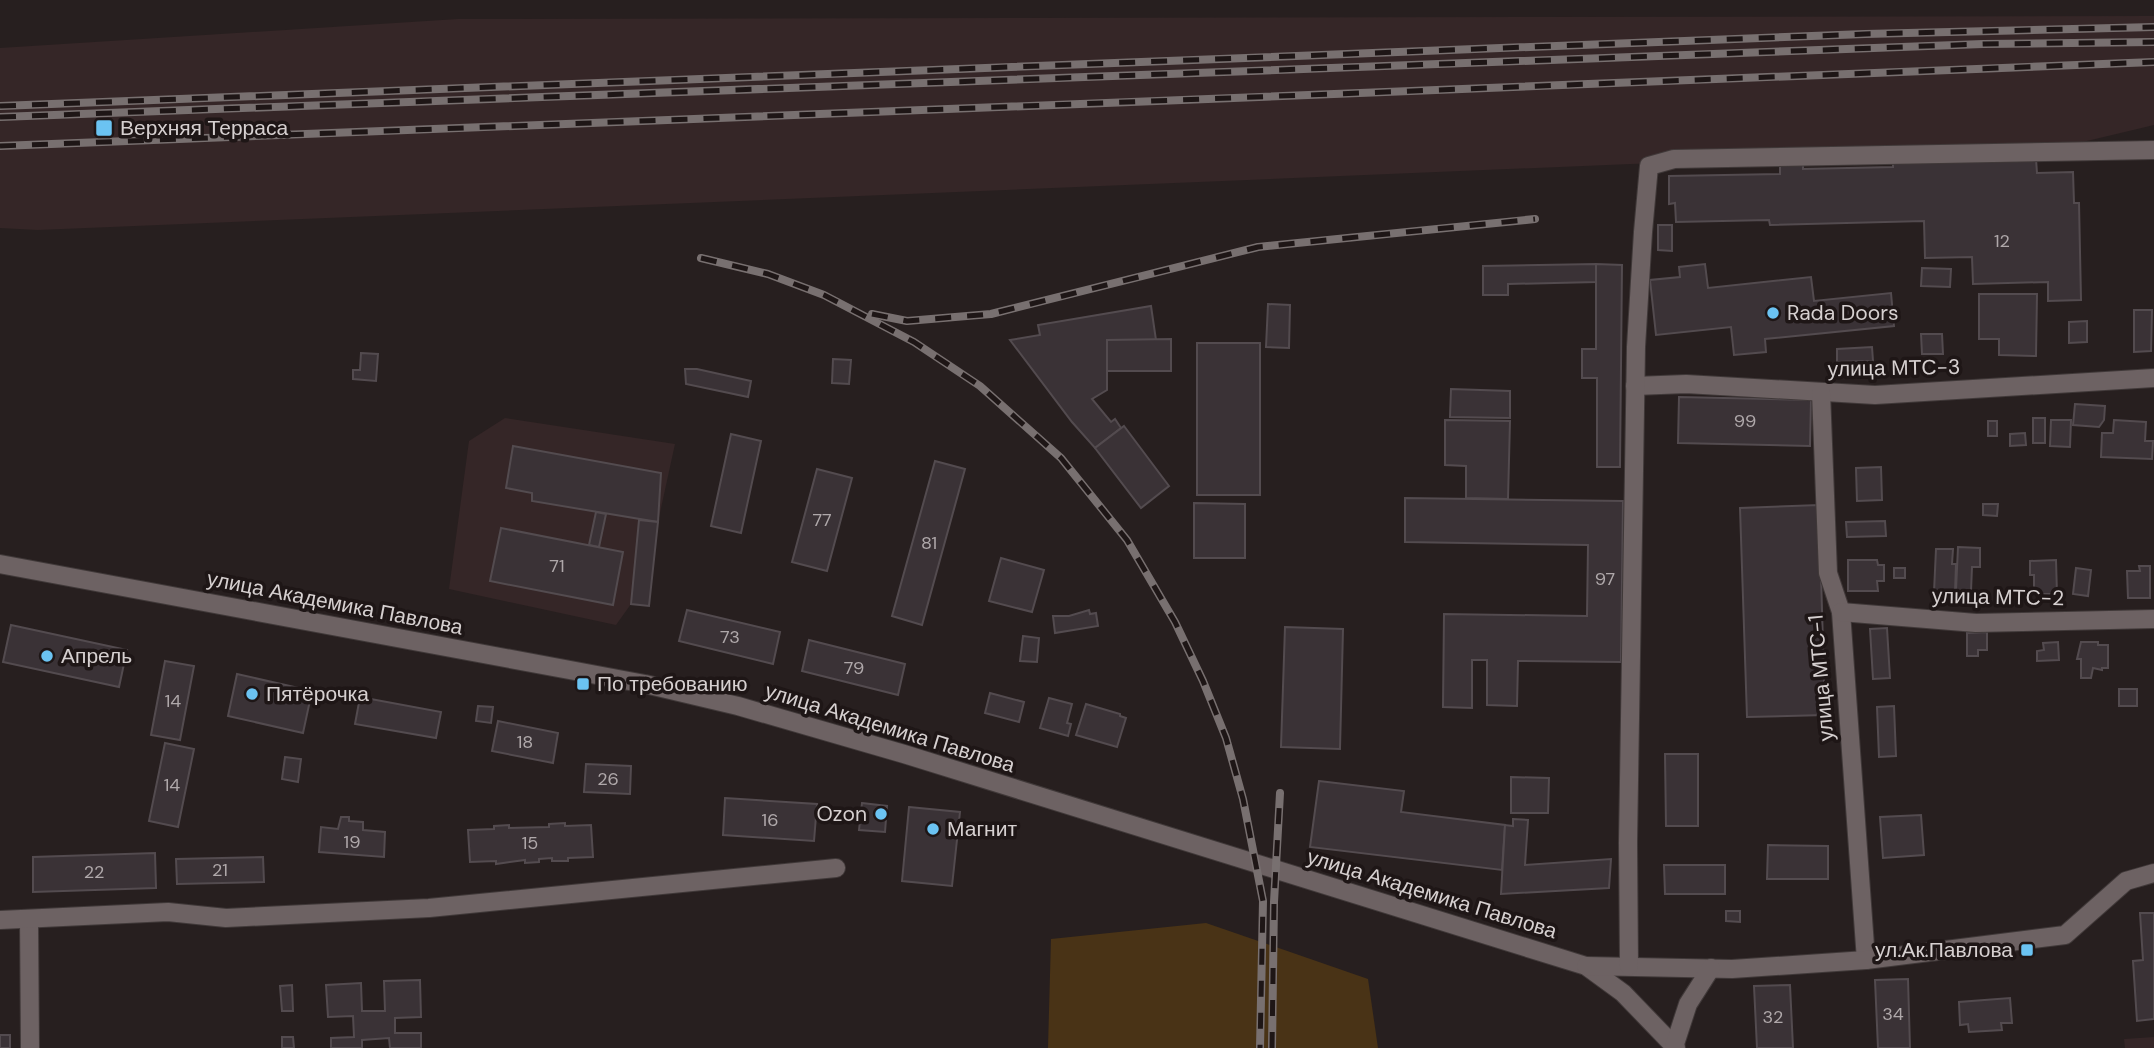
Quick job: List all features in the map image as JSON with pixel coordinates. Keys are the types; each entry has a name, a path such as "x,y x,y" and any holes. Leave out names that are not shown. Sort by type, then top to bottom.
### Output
{"street":[{"path":"1629,966 1628,843 1635,386 1649,166 1674,159 2154,150"},
{"name":"улица МТС-3","path":"1635,386 1686,384 1875,395 2154,378"},
{"name":"улица МТС-1","path":"1821,392 1828,573 1840,612 1866,960"},
{"name":"улица Академика Павлова","path":"0,564 698,696 904,754 1586,966"},
{"name":"улица МТС-2","path":"1840,612 1976,623 2154,619"},
{"path":"0,920 168,912 226,918 429,908 836,868"},
{"path":"1586,966 1732,969 1866,960 2065,935 2126,881 2154,873"},
{"path":"29,919 30,1048"},
{"path":"1586,966 1623,993 1675,1047 1688,1004 1711,968"}],"shaded area":[{"path":"2154,16 2154,125 2066,146 38,230 0,228 0,48 458,19"},
{"path":"505,418 675,444 658,522 649,606 631,604 616,625 449,589 469,441"},
{"path":"1206,923 1368,979 1378,1048 1048,1048 1051,939"},
{"path":"2154,1037 2154,1048 2125,1048 2124,1039"}],"building":[{"path":"2036,159 2037,173 2073,172 2074,203 2079,203 2081,300 2048,301 2048,282 1973,284 1972,257 1925,258 1924,221 1770,225 1769,220 1676,222 1675,203 1669,204 1669,176 1780,174 1780,164 1803,164 1803,169 1893,167 1893,162"},
{"path":"1658,225 1672,225 1672,251 1658,250"},
{"path":"1596,264 1596,282 1508,284 1508,295 1483,295 1483,266"},
{"path":"1596,264 1622,265 1620,467 1597,467 1597,378 1582,378 1582,349 1596,349"},
{"name":"Rada Doors","path":"1705,264 1708,288 1811,277 1814,301 1891,293 1894,326 1765,339 1766,352 1734,355 1731,327 1656,335 1650,280 1680,277 1679,267"},
{"path":"1922,268 1951,269 1950,287 1921,286"},
{"path":"1979,294 2037,294 2036,356 1999,355 1999,339 1979,339"},
{"path":"1268,304 1290,305 1289,348 1266,347"},
{"path":"1151,306 1156,340 1107,340 1107,390 1092,399 1111,422 1115,419 1121,428 1095,448 1010,340 1040,335 1038,325"},
{"path":"2134,310 2152,310 2151,351 2134,352"},
{"path":"2087,321 2087,342 2069,343 2069,322"},
{"path":"1921,334 1942,334 1943,354 1922,354"},
{"path":"1171,339 1171,371 1107,371 1107,340"},
{"path":"1197,343 1260,343 1260,495 1197,495"},
{"path":"1872,347 1873,361 1837,362 1837,349"},
{"path":"361,353 378,354 376,381 353,379 353,370 360,370"},
{"path":"833,359 851,360 849,384 832,383"},
{"path":"685,369 697,369 751,381 748,397 686,384"},
{"path":"1451,389 1510,391 1510,418 1450,417"},
{"path":"1679,397 1811,400 1810,446 1678,443"},
{"path":"2075,404 2105,406 2104,420 2099,427 2073,425"},
{"path":"2033,418 2045,418 2045,443 2033,443"},
{"path":"1445,420 1510,421 1508,499 1466,498 1466,466 1445,465"},
{"path":"2051,420 2071,420 2070,447 2050,446"},
{"path":"2114,420 2146,422 2145,441 2153,441 2152,459 2101,457 2102,433 2113,433"},
{"path":"1988,421 1997,421 1997,436 1988,436"},
{"path":"1124,426 1169,486 1141,508 1095,448"},
{"path":"2025,433 2026,445 2010,446 2010,434"},
{"path":"731,434 761,441 741,533 711,526"},
{"path":"513,446 661,473 658,522 532,501 532,493 506,488"},
{"path":"935,461 965,469 922,625 892,616"},
{"path":"1881,467 1882,500 1857,501 1856,468"},
{"path":"817,469 852,478 827,571 792,562"},
{"path":"1405,498 1623,501 1621,662 1518,661 1517,706 1487,705 1487,660 1472,660 1472,708 1443,707 1444,614 1587,616 1588,545 1405,542"},
{"path":"1194,503 1245,504 1245,558 1194,558"},
{"path":"1983,504 1998,504 1997,516 1983,515"},
{"path":"1819,505 1825,715 1747,717 1740,508"},
{"path":"596,512 606,514 599,547 589,545"},
{"path":"639,520 658,522 649,606 631,604"},
{"path":"1885,521 1886,536 1847,537 1846,522"},
{"path":"501,528 623,552 613,605 490,581"},
{"path":"1958,547 1980,548 1980,567 1972,567 1971,591 1956,590"},
{"path":"1936,549 1953,549 1952,564 1956,564 1955,593 1934,592"},
{"path":"1001,558 1044,570 1032,612 989,601"},
{"path":"1848,560 1877,560 1878,565 1884,565 1884,581 1877,581 1878,591 1848,591"},
{"path":"2056,560 2057,594 2034,594 2034,575 2030,575 2030,561"},
{"path":"2139,566 2150,566 2150,598 2128,598 2127,571 2140,571"},
{"path":"1894,568 1905,568 1905,578 1894,578"},
{"path":"2076,568 2091,570 2088,596 2073,594"},
{"path":"687,610 780,632 773,664 679,641"},
{"path":"1089,610 1090,614 1096,613 1098,626 1055,633 1053,616 1069,616"},
{"path":"11,625 127,650 119,687 3,662"},
{"path":"1285,627 1343,629 1340,749 1281,747"},
{"path":"1887,628 1890,678 1873,679 1870,629"},
{"path":"1987,632 1987,650 1978,650 1978,656 1967,656 1967,633"},
{"path":"1023,636 1039,638 1037,662 1020,661"},
{"path":"809,640 905,664 898,695 802,671"},
{"path":"2058,642 2059,660 2037,661 2037,651 2044,650 2043,643"},
{"path":"2081,642 2108,645 2108,668 2093,668 2091,678 2081,678 2081,659 2077,659"},
{"path":"165,661 194,666 180,740 151,735"},
{"path":"237,674 312,691 303,733 228,716"},
{"path":"2119,689 2137,689 2137,706 2119,706"},
{"path":"990,693 1024,702 1019,722 985,713"},
{"path":"360,697 441,712 436,738 355,724"},
{"path":"1049,698 1072,704 1067,723 1071,724 1068,736 1040,728"},
{"path":"1086,704 1126,718 1117,747 1076,735"},
{"path":"478,706 493,707 491,723 476,721"},
{"path":"1894,706 1896,756 1879,757 1877,707"},
{"path":"498,721 558,733 553,763 492,751"},
{"path":"165,743 194,749 178,827 149,821"},
{"path":"1665,754 1698,754 1698,826 1666,826"},
{"path":"285,757 301,759 298,782 282,779"},
{"path":"586,764 631,766 630,794 584,792"},
{"path":"1511,777 1549,778 1548,813 1511,813"},
{"path":"1319,781 1404,791 1401,812 1505,825 1502,870 1310,847"},
{"path":"725,798 817,804 814,841 723,835"},
{"path":"862,803 887,806 885,832 859,830"},
{"path":"909,807 960,812 952,886 902,881"},
{"path":"1921,815 1924,855 1883,858 1880,817"},
{"path":"341,817 349,817 349,821 363,822 363,830 385,832 384,857 319,852 321,827 338,829"},
{"path":"1513,819 1528,820 1525,865 1611,859 1609,888 1501,894 1505,825 1513,826"},
{"path":"565,823 565,826 591,825 593,857 568,858 568,861 539,859 539,862 525,863 525,860 496,864 496,861 470,862 468,830 494,829 494,826 509,825 509,828 549,827 549,824"},
{"path":"1768,845 1828,846 1828,879 1767,879"},
{"path":"155,853 156,888 33,892 33,857"},
{"path":"263,857 264,882 177,884 176,859"},
{"path":"1664,865 1725,865 1725,894 1665,894"},
{"path":"1726,911 1740,911 1740,922 1726,921"},
{"path":"2140,913 2154,913 2154,1019 2137,1021 2133,961 2143,960"},
{"path":"1908,979 1910,1048 1878,1048 1875,980"},
{"path":"420,980 421,1017 395,1018 395,1033 421,1033 421,1048 390,1048 389,1038 362,1040 362,1048 331,1048 331,1038 354,1037 353,1016 328,1017 326,985 361,983 362,1011 385,1011 384,981"},
{"path":"292,985 293,1011 282,1011 280,986"},
{"path":"1790,985 1793,1048 1757,1048 1754,986"},
{"path":"2010,998 2012,1023 2001,1023 2002,1030 1969,1032 1968,1024 1960,1025 1959,1002"},
{"path":"0,1035 10,1035 10,1048 0,1048"},
{"path":"282,1037 293,1037 294,1048 282,1048"}],"railway":[{"path":"0,106 1865,34 2154,27"},
{"path":"0,117 1983,44 2154,42"},
{"path":"0,146 2154,62"},
{"path":"872,314 907,321 991,314 1258,247 1535,219"},
{"path":"701,258 768,274 824,295 914,342 980,386 1061,458 1127,540 1175,622 1203,681 1226,738 1243,799 1263,901 1260,1048"},
{"path":"1272,1048 1274,902 1280,793"}],"place":[{"name":"Верхняя Терраса","path":"104,128"},
{"name":"Rada Doors","path":"1773,313"},
{"name":"Апрель","path":"47,656"},
{"name":"По требованию","path":"583,684"},
{"name":"Пятёрочка","path":"252,694"},
{"name":"Ozon","path":"881,814"},
{"name":"Магнит","path":"933,829"},
{"name":"ул.Ак.Павлова","path":"2027,950"}]}
